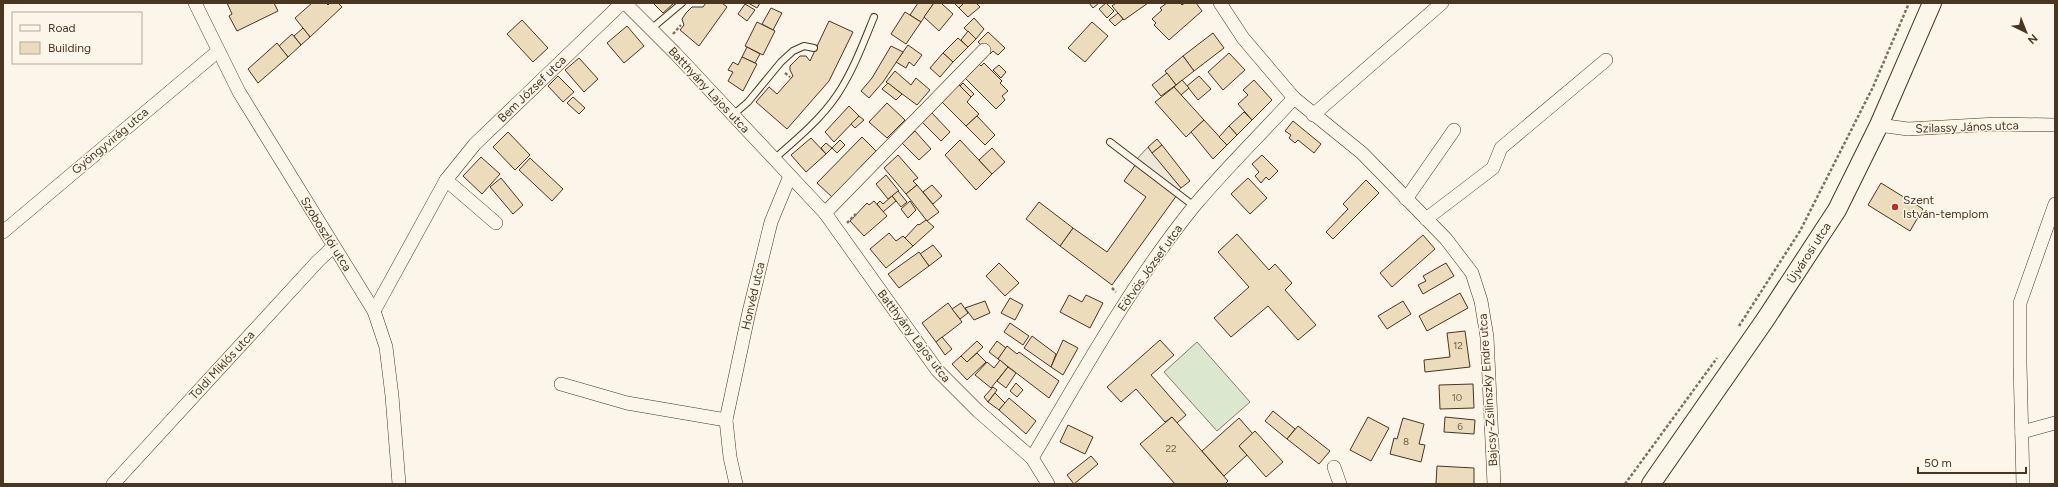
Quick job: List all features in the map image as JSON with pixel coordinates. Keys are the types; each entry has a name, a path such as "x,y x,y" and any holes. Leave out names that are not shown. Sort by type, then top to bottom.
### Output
{"street":[{"name":"Szoboszlói utca","path":"194,3 217,52 239,92 333,247 374,311 386,347 392,396 399,484"},
{"name":"Batthyány Lajos utca","path":"623,3 651,29 825,213 937,370 978,411 1032,458 1048,484"},
{"name":"Bem József utca","path":"374,311 446,180 474,144 623,3"},
{"name":"Bajcsy-Zsilinszky Endre utca","path":"1220,3 1243,38 1294,98 1313,115 1362,153 1446,239 1472,273 1481,301 1486,337 1494,484"},
{"path":"1313,115 1442,3"},
{"name":"Újvárosi utca","path":"1651,484 1765,320 1837,210 1879,125 1932,3"},
{"path":"825,213 984,50"},
{"name":"Gyöngyvirág utca","path":"3,232 217,52"},
{"path":"1426,219 1493,168 1501,148 1606,60"},
{"name":"Eötvös József utca","path":"1032,458 1118,314 1194,206 1242,152 1294,98"},
{"name":"Szilassy János utca","path":"1879,125 1908,129 1996,124 2055,125"},
{"path":"1406,199 1454,130"},
{"name":"Honvéd utca","path":"736,484 726,420 749,312 771,222 790,176"},
{"path":"446,180 496,223"},
{"path":"2023,484 2020,303 2055,204"},
{"name":"Toldi Miklós utca","path":"113,484 318,261 333,247"},
{"path":"561,384 627,403 726,420"},
{"path":"2022,432 2055,423"},
{"path":"1334,467 1340,484"}],"lane":[{"path":"651,29 682,3"},
{"path":"774,159 797,139 836,96 860,53 874,17"},
{"path":"733,115 748,102 781,62 793,51 804,46 814,48"},
{"path":"1110,142 1194,206"}],"path":[{"path":"1738,328 1800,231 1873,87 1909,3"},
{"path":"1625,484 1721,352"}],"green space":[{"path":"1197,342 1250,402 1217,431 1164,372"}],"shaded area":[{"path":"1148,147 1181,188 1176,193 1135,161"}],"building":[{"path":"227,3 274,3 278,11 237,31 229,16 232,14"},
{"path":"312,3 326,3 328,5 330,3 338,3 342,7 310,37 295,18"},
{"path":"653,3 674,3 663,13"},
{"path":"706,3 722,3 727,7 699,46 680,30 684,25 682,19 686,13 692,7 703,7"},
{"path":"748,3 760,3 757,8"},
{"path":"918,3 934,3 921,22 910,15"},
{"path":"934,3 941,3 953,14 939,31 924,17"},
{"path":"954,3 964,3 959,8"},
{"path":"964,3 976,3 980,7 968,17 959,8"},
{"path":"1089,3 1099,3 1093,8"},
{"path":"1106,3 1114,11 1107,18 1099,9"},
{"path":"1116,3 1148,3 1124,20 1112,6"},
{"path":"1167,3 1180,3 1182,5 1185,3 1196,3 1202,11 1169,40 1154,25 1156,23 1152,19 1162,10 1160,8"},
{"path":"745,4 755,10 747,21 738,14"},
{"path":"771,8 782,13 773,30 762,24"},
{"path":"905,12 921,22 906,44 891,34"},
{"path":"1118,13 1123,19 1115,26 1109,20"},
{"path":"974,18 984,29 976,39 964,28"},
{"path":"522,20 548,48 533,62 507,34"},
{"path":"829,21 853,32 829,81 787,129 756,102 769,87 777,94 793,76 790,66 800,56 806,56 810,61"},
{"path":"757,22 775,31 763,55 745,46"},
{"path":"1092,22 1108,36 1085,62 1068,48"},
{"path":"627,26 644,46 624,63 607,43"},
{"path":"303,28 310,37 301,45 294,36"},
{"path":"968,31 976,39 968,47 961,40"},
{"path":"988,32 1005,48 998,55 993,51 990,54 978,42"},
{"path":"1213,33 1224,48 1194,71 1183,56"},
{"path":"292,34 301,45 288,57 279,46"},
{"path":"958,38 968,47 953,62 943,53"},
{"path":"277,43 288,57 258,83 248,69"},
{"path":"908,45 922,55 914,66 909,62 906,68 896,62"},
{"path":"891,46 903,52 883,82 869,98 861,91 872,78"},
{"path":"747,47 760,54 755,63 742,57"},
{"path":"943,53 953,62 940,77 930,68"},
{"path":"1229,53 1245,70 1223,90 1208,72"},
{"path":"1183,56 1194,71 1176,85 1165,71"},
{"path":"742,57 757,64 743,91 728,81 733,72 728,70 733,62 738,65"},
{"path":"579,58 598,79 584,92 565,70"},
{"path":"984,63 1002,81 1000,83 1008,91 1002,96 1005,100 996,109 965,78 979,64 981,66"},
{"path":"999,65 1006,72 1001,78 993,70"},
{"path":"895,71 911,85 916,78 930,90 917,105 886,82"},
{"path":"1167,73 1176,85 1161,96 1152,85"},
{"path":"558,76 574,92 563,102 548,86"},
{"path":"1199,76 1211,89 1198,100 1187,86"},
{"path":"1182,80 1189,88 1181,95 1174,87"},
{"path":"1254,80 1272,100 1252,120 1238,104 1248,95 1243,90"},
{"path":"888,83 902,94 896,100 882,89"},
{"path":"963,83 974,94 971,97 960,86"},
{"path":"958,84 971,97 967,102 979,114 966,126 941,101"},
{"path":"1174,87 1204,120 1186,137 1155,102"},
{"path":"573,97 585,108 579,114 567,103"},
{"path":"887,103 905,120 887,138 869,122"},
{"path":"849,106 859,116 834,142 825,132"},
{"path":"931,112 950,132 941,141 922,122"},
{"path":"1244,112 1252,120 1237,135 1229,126"},
{"path":"859,116 864,120 855,128 851,124"},
{"path":"977,116 995,135 985,145 966,126"},
{"path":"1204,120 1227,145 1213,159 1191,132"},
{"path":"1293,121 1321,144 1314,153 1298,140 1295,143 1289,138 1291,135 1285,131"},
{"path":"1229,126 1237,135 1227,145 1219,137"},
{"path":"915,131 931,149 919,160 902,143"},
{"path":"508,132 530,155 515,170 493,147"},
{"path":"862,137 876,151 832,197 817,183"},
{"path":"811,138 826,154 806,172 791,155"},
{"path":"1157,139 1162,145 1152,153 1148,147"},
{"path":"840,140 845,145 837,153 832,148"},
{"path":"960,140 992,174 976,190 945,155"},
{"path":"826,143 832,148 826,154 821,148"},
{"path":"1162,145 1190,181 1181,188 1152,153"},
{"path":"992,148 1005,162 992,174 979,160"},
{"path":"898,155 918,178 913,181 917,185 906,194 884,168"},
{"path":"1262,155 1278,171 1269,180 1266,177 1261,183 1255,176 1259,172 1252,164"},
{"path":"481,157 500,174 482,194 463,176"},
{"path":"530,158 563,189 552,201 519,170"},
{"path":"1136,164 1177,195 1112,285 1060,246 1073,228 1107,252 1146,197 1124,181"},
{"path":"886,175 899,191 888,199 876,184"},
{"path":"501,178 523,205 513,214 490,187"},
{"path":"1248,178 1267,198 1250,214 1231,194"},
{"path":"1366,180 1379,193 1333,239 1326,232 1348,209 1343,204"},
{"name":"Szent István-templom","path":"1881,183 1923,209 1910,231 1868,205"},
{"path":"917,185 939,212 927,221 906,194"},
{"path":"932,185 942,196 933,204 923,192"},
{"path":"898,191 907,202 901,207 892,196"},
{"path":"892,196 896,201 883,212 877,204 880,201 883,204"},
{"path":"874,201 887,216 864,236 850,221 867,203 869,205"},
{"path":"910,201 916,210 908,218 901,209"},
{"path":"1039,202 1073,228 1060,246 1026,219"},
{"path":"926,220 934,227 913,246 905,238 918,224 919,225"},
{"path":"889,233 896,241 903,236 913,246 886,268 870,249"},
{"path":"1237,234 1269,270 1275,264 1292,283 1285,290 1316,325 1298,340 1268,306 1231,337 1214,318 1249,287 1218,252"},
{"path":"1423,235 1435,249 1392,287 1380,273"},
{"path":"933,245 942,256 929,266 920,254"},
{"path":"919,252 929,266 899,288 888,274"},
{"path":"999,263 1019,283 1005,296 986,276"},
{"path":"1446,263 1454,276 1423,294 1418,285 1426,281 1423,276"},
{"path":"1460,293 1468,308 1427,331 1419,316"},
{"path":"1069,295 1082,302 1086,295 1103,303 1090,328 1060,312"},
{"path":"1010,298 1023,305 1015,320 1001,313"},
{"path":"985,301 990,313 974,320 965,308"},
{"path":"1403,301 1411,314 1387,329 1378,316"},
{"path":"948,303 962,322 936,342 922,323"},
{"path":"961,303 968,313 960,319 952,309"},
{"path":"1010,323 1029,336 1023,345 1004,332"},
{"path":"1465,331 1470,367 1425,372 1424,360 1450,357 1447,333"},
{"path":"1032,336 1056,354 1051,367 1024,348"},
{"path":"942,337 952,349 945,355 936,342"},
{"path":"1063,340 1078,348 1063,375 1051,367"},
{"path":"1160,340 1174,355 1151,375 1186,415 1177,423 1172,417 1165,422 1136,389 1121,402 1107,387"},
{"path":"977,341 983,347 967,362 961,356"},
{"path":"997,341 1006,348 998,359 989,352"},
{"path":"1007,346 1017,354 1019,352 1059,381 1049,398 998,359"},
{"path":"977,353 986,362 967,380 952,364 961,356 967,362"},
{"path":"1000,360 1008,367 991,388 975,375 987,362 994,368"},
{"path":"1008,367 1016,373 1006,388 997,381"},
{"path":"1016,383 1023,390 1017,397 1010,391"},
{"path":"1473,384 1474,408 1440,409 1439,385"},
{"path":"993,387 997,390 988,402 984,397"},
{"path":"995,393 1005,403 999,410 988,402"},
{"path":"1009,398 1036,421 1026,434 999,410"},
{"path":"1273,411 1295,429 1287,439 1265,421"},
{"path":"1172,417 1228,481 1225,484 1175,484 1140,444"},
{"path":"1368,417 1389,428 1371,461 1350,450"},
{"path":"1445,417 1475,420 1474,434 1444,432"},
{"path":"1239,418 1253,434 1239,446 1247,455 1224,476 1202,451"},
{"path":"1403,418 1424,424 1419,444 1425,445 1421,462 1390,454 1394,438 1397,439"},
{"path":"1068,425 1093,437 1085,454 1060,442"},
{"path":"1298,426 1330,451 1319,464 1287,439"},
{"path":"1255,431 1283,462 1266,477 1239,446"},
{"path":"1091,456 1098,464 1074,484 1067,475"},
{"path":"1437,466 1474,468 1474,484 1436,484"}],"place":[{"name":"Szent István-templom","path":"1895,207"}]}
